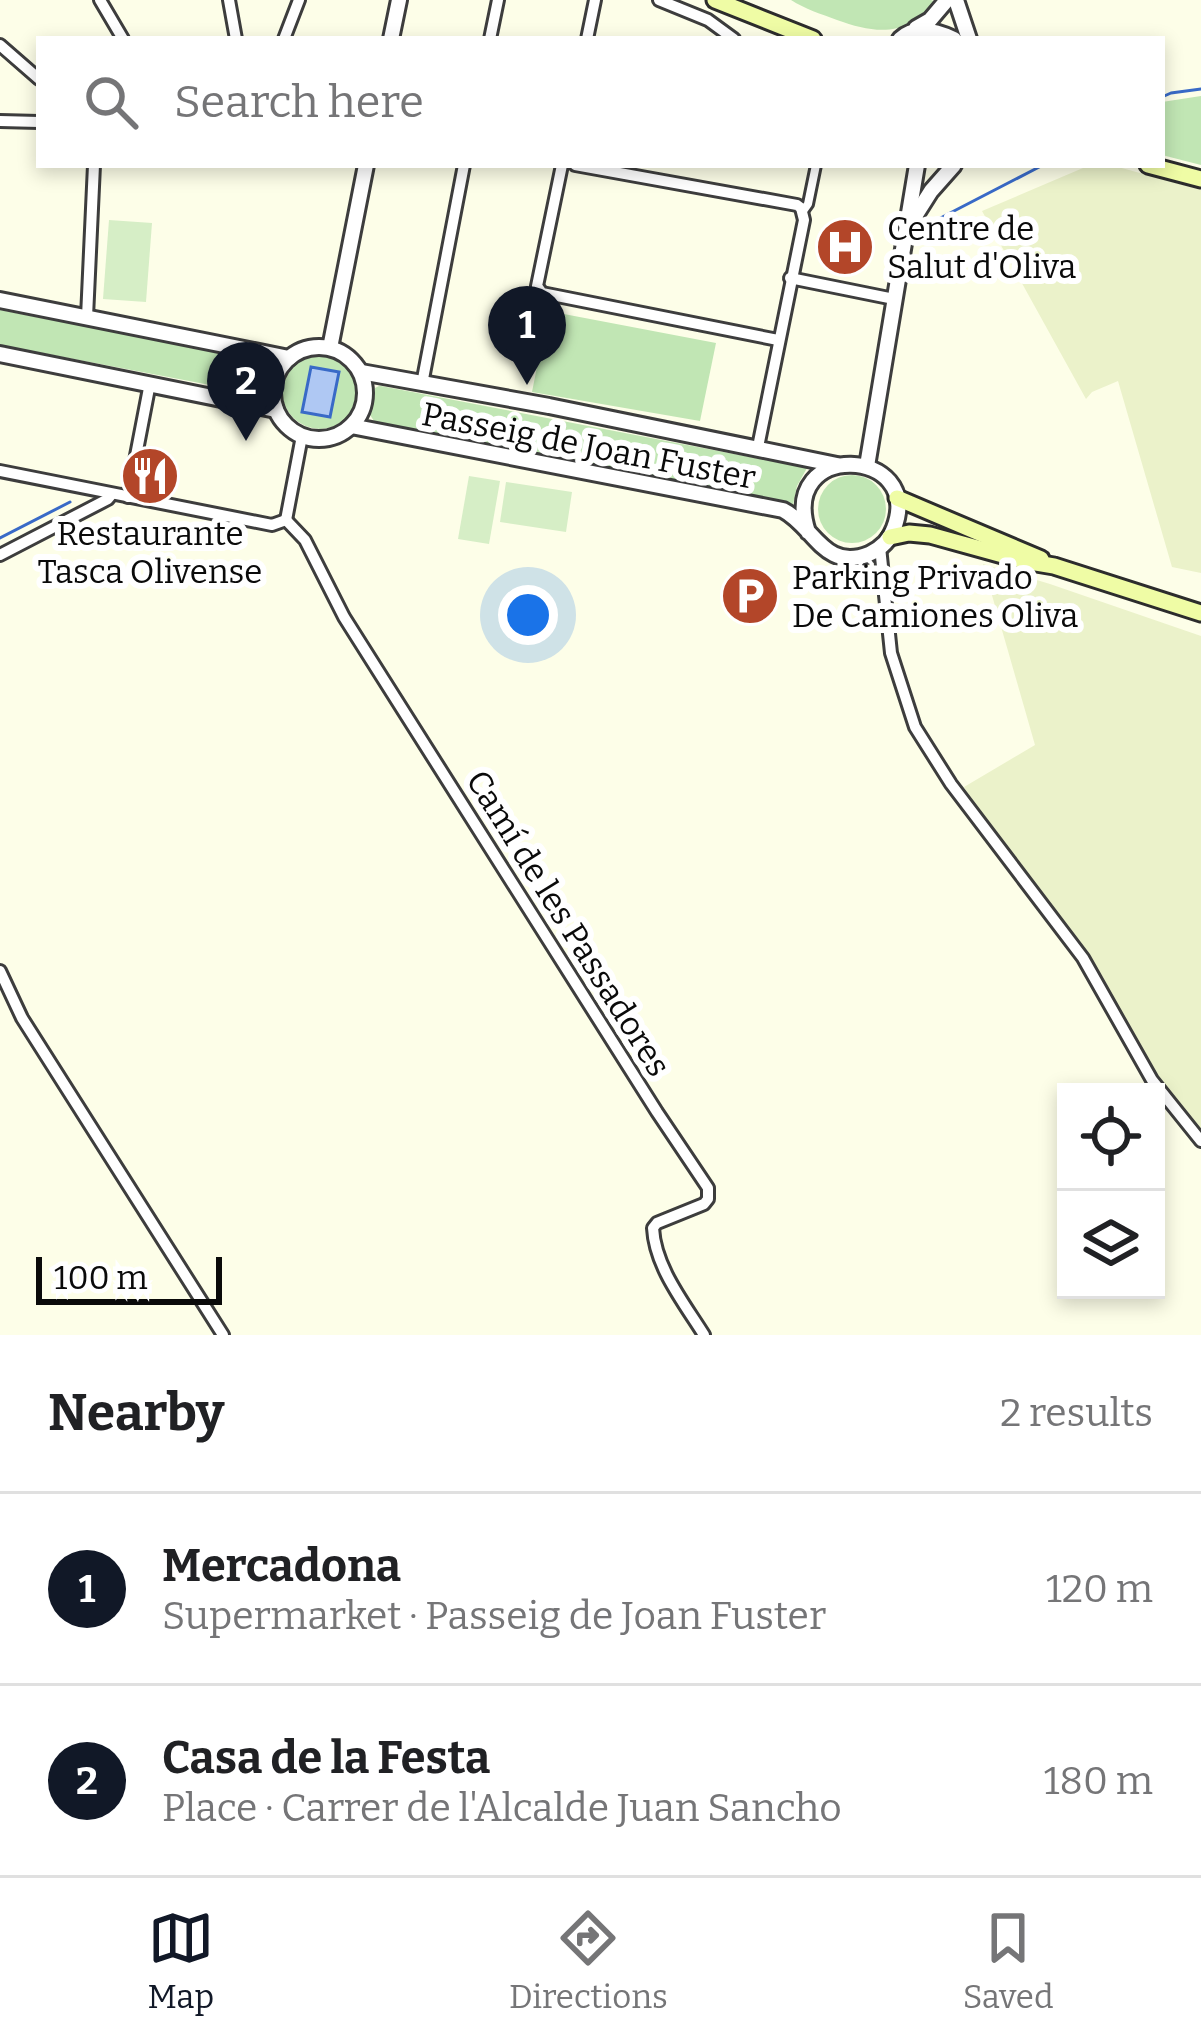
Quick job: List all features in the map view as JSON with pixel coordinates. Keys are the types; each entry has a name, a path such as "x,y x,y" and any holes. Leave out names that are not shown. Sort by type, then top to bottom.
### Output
{"main road":[{"path":"715,0 805,36"},
{"path":"1160,168 1201,178"},
{"path":"896,498 1054,566"},
{"path":"885,542 920,533 1054,566 1201,613"}],"street":[{"path":"100,0 121,36"},
{"path":"229,0 235,36"},
{"path":"285,36 299,0"},
{"path":"392,36 399,0"},
{"path":"491,36 498,0"},
{"path":"588,36 595,0"},
{"path":"659,0 703,17 730,36"},
{"path":"902,36 952,0 968,36"},
{"path":"902,36 927,31 944,36"},
{"path":"0,45 36,76"},
{"path":"0,122 36,122"},
{"path":"88,317 94,168"},
{"path":"330,348 365,168"},
{"path":"422,384 463,168"},
{"path":"561,168 538,290 778,340"},
{"path":"591,168 797,205 803,211 758,447"},
{"path":"803,211 815,168"},
{"path":"868,466 917,168"},
{"path":"906,237 918,209 953,168"},
{"path":"790,278 894,298"},
{"path":"0,300 289,358"},
{"path":"330,348 351,359 361,372 365,396 361,412 351,426 328,438 302,436 276,410 274,385 289,358 304,349 330,348"},
{"path":"0,355 276,410"},
{"name":"Passeig de Joan Fuster","path":"361,372 837,465"},
{"path":"128,497 150,383"},
{"name":"Passeig de Joan Fuster","path":"351,426 787,511 808,532"},
{"path":"0,471 272,525 286,520 302,436"},
{"path":"885,542 868,554 827,552 808,532 804,519 807,491 837,465 868,466 890,484 898,512 885,542 891,652 915,727 951,784 1083,958 1152,1080 1201,1141"},
{"path":"0,555 112,494"},
{"name":"Camí de les Passadores","path":"286,520 305,540 344,617 708,1188 704,1204 653,1228 673,1285 704,1335"},
{"path":"0,971 22,1018 223,1335"}],"green space":[{"path":"791,0 936,2 914,22 878,30 837,20"},
{"path":"1201,96 1201,165 1165,156 1165,102"},
{"path":"1083,168 1122,168 1201,190 1201,573 1172,567 1118,381 1086,399 982,211"},
{"path":"109,220 152,223 146,302 103,299"},
{"path":"0,310 253,359 247,392 0,345"},
{"path":"548,311 716,343 700,421 532,392"},
{"path":"320,353 347,364 358,391 347,418 320,429 293,418 282,391 293,364"},
{"path":"379,386 807,468 793,505 374,421 370,415"},
{"path":"852,475 876,485 886,509 876,533 852,543 828,533 818,509 828,485"},
{"path":"469,476 500,481 489,544 458,539"},
{"path":"506,482 572,492 566,532 500,522"},
{"path":"983,564 1201,636 1201,1138 1152,1070 1103,977 1041,890 980,818 964,787 1035,745"}],"water":[{"path":"311,367 339,372 330,417 302,412"}],"waterway":[{"path":"1165,96 1201,89"},
{"path":"925,226 1037,168"},
{"path":"0,538 70,502"}],"place":[{"name":"Centre de Salut d'Oliva","path":"845,247"},
{"name":"Mercadona","path":"527,385"},
{"name":"Casa de la Festa","path":"246,441"},
{"name":"Restaurante Tasca Olivense","path":"150,476"},
{"name":"Parking Privado De Camiones Oliva","path":"750,596"}]}
